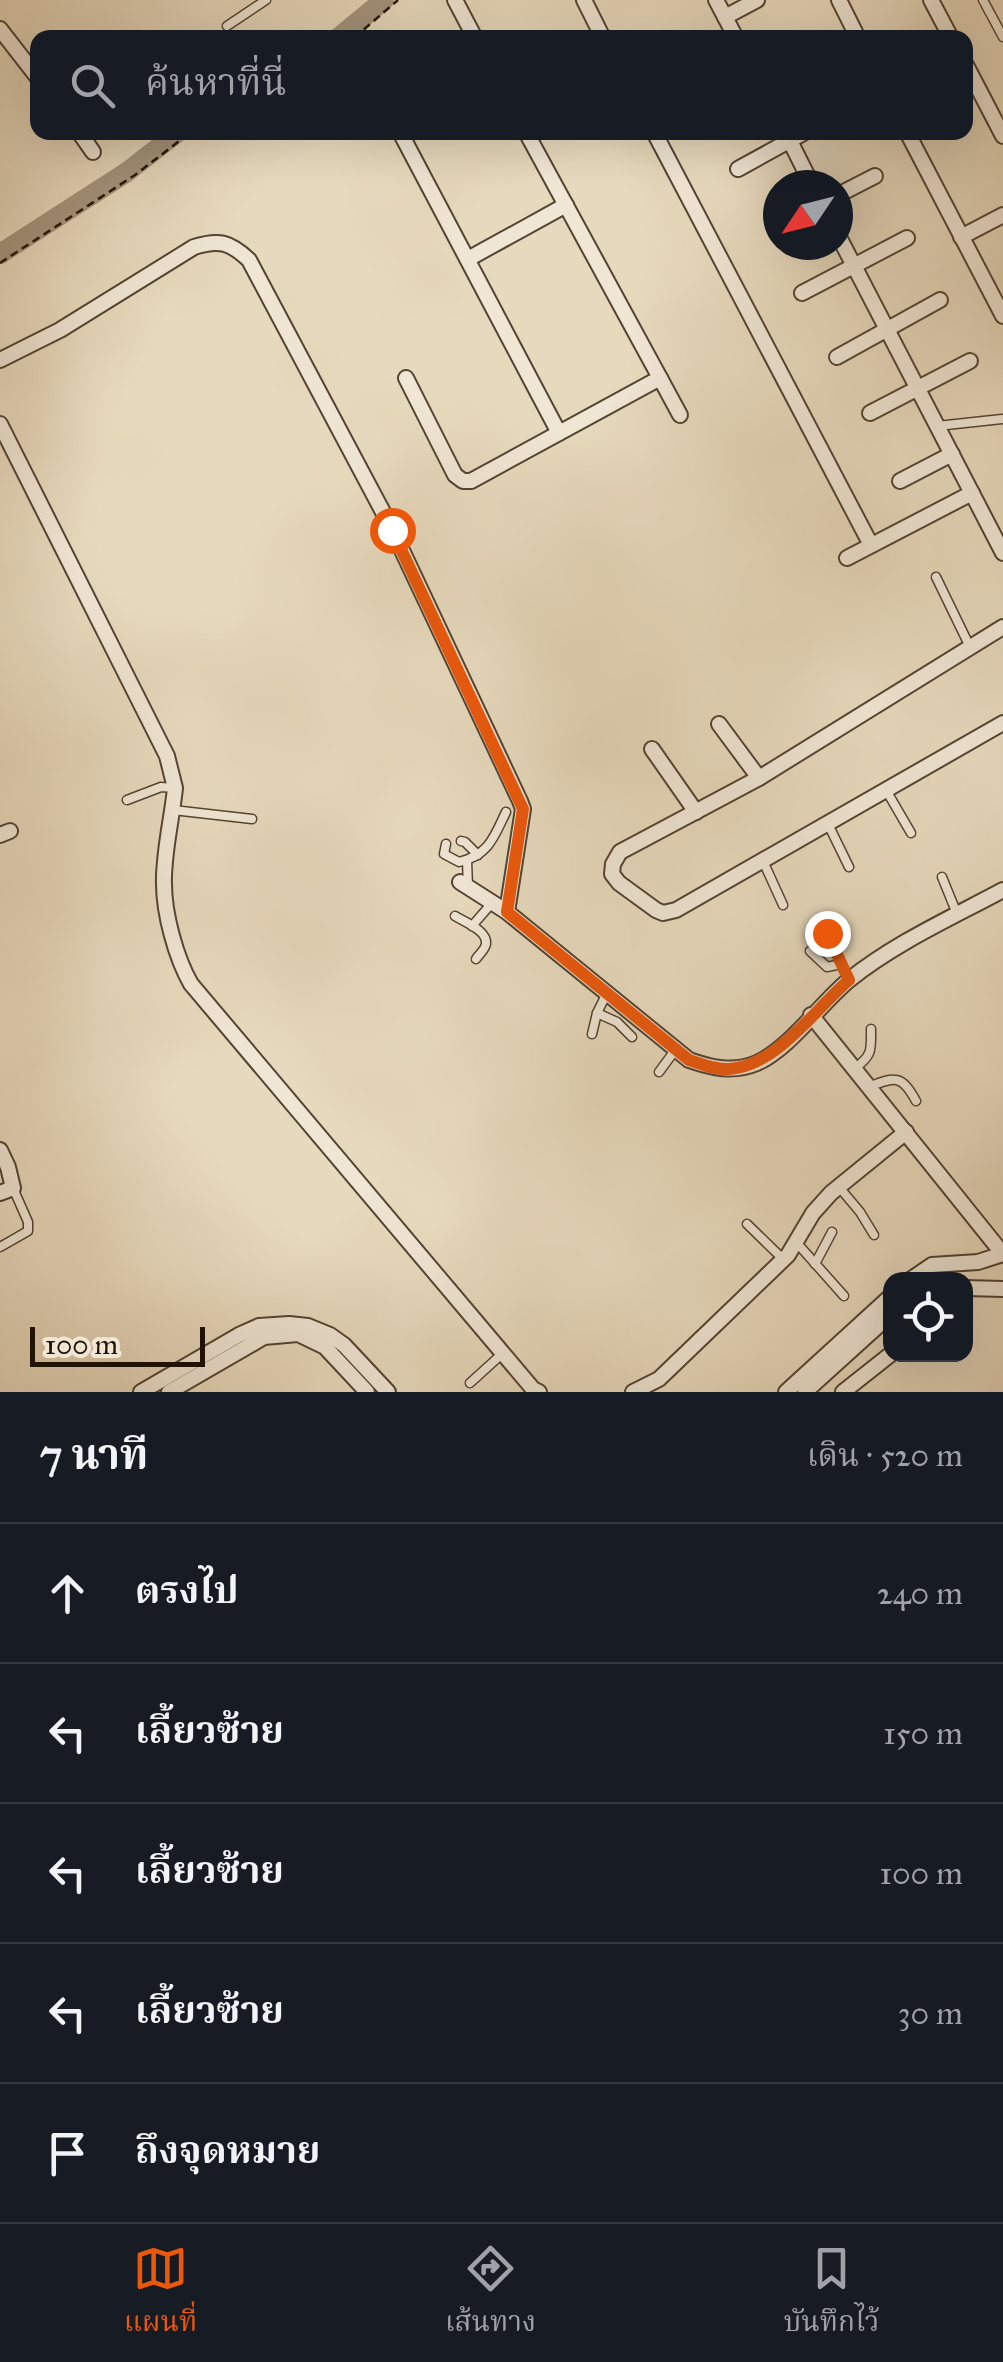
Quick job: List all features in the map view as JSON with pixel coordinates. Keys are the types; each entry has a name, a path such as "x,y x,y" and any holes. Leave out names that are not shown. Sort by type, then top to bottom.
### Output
{"street":[{"path":"456,0 472,30"},
{"path":"584,0 600,30"},
{"path":"716,0 732,30"},
{"path":"725,16 757,0"},
{"path":"839,0 854,30"},
{"path":"932,0 947,30"},
{"path":"0,29 30,68"},
{"path":"973,78 1003,136"},
{"path":"84,140 93,152"},
{"path":"404,140 559,433"},
{"path":"530,140 680,415"},
{"path":"658,140 871,544"},
{"path":"738,169 781,140"},
{"path":"789,140 804,170"},
{"path":"911,140 1003,316"},
{"path":"853,187 875,176"},
{"path":"468,259 566,205"},
{"path":"961,237 1003,215"},
{"path":"802,293 907,238"},
{"path":"0,360 60,330 194,247 224,243 249,260 392,530 520,801 523,809 507,912"},
{"path":"850,260 1003,554"},
{"path":"837,356 940,300"},
{"path":"870,413 970,361"},
{"path":"406,378 455,474 470,481 660,378"},
{"path":"0,424 167,756 175,788 164,886 180,965 191,984 539,1392"},
{"path":"900,481 952,454"},
{"path":"847,558 972,494"},
{"path":"1003,627 759,778 620,852 612,870 614,878 656,910 681,908 1003,722"},
{"path":"720,724 759,778"},
{"path":"652,750 696,812"},
{"path":"464,885 507,912 689,1060 730,1069 775,1053 849,980 882,955 1003,890"},
{"path":"811,1015 1003,1254 978,1262 932,1265 922,1272"},
{"path":"633,1392 659,1379 783,1260 813,1213 838,1187 906,1132"},
{"path":"0,1150 7,1191"},
{"path":"973,1288 1003,1289"},
{"path":"786,1392 883,1303"},
{"path":"805,1392 883,1321"},
{"path":"169,1392 259,1326 289,1324 308,1326 344,1345 388,1392"},
{"path":"141,1392 236,1344 278,1334 298,1334 325,1347 367,1392"},
{"path":"834,1366 846,1390 883,1360"}],"lane":[{"path":"984,0 1003,37"},
{"path":"226,26 263,1"},
{"path":"937,426 1002,419"},
{"path":"936,577 971,649"},
{"path":"127,800 160,787 175,788"},
{"path":"885,788 911,833"},
{"path":"172,810 252,819"},
{"path":"446,844 444,854 459,862 478,854 490,844 506,812"},
{"path":"827,822 849,867"},
{"path":"461,841 478,854"},
{"path":"464,885 466,860"},
{"path":"763,861 783,904"},
{"path":"942,877 957,914"},
{"path":"472,926 492,902"},
{"path":"456,916 486,939 476,959"},
{"path":"827,933 849,980"},
{"path":"810,951 823,965 841,964"},
{"path":"592,1034 596,1013 607,993"},
{"path":"596,1013 616,1022 632,1037"},
{"path":"854,1069 872,1049 871,1029"},
{"path":"659,1072 676,1049"},
{"path":"870,1087 897,1079 908,1087 916,1101"},
{"path":"838,1187 874,1235"},
{"path":"0,1247 28,1231 28,1222 7,1191"},
{"path":"747,1224 783,1260"},
{"path":"815,1264 832,1232"},
{"path":"796,1242 844,1296"},
{"path":"470,1383 503,1353"}],"path":[{"path":"363,30 398,0"},
{"path":"0,263 135,175 180,140"}],"waterway":[{"path":"348,30 384,0"},
{"path":"0,254 127,172 168,140"}],"route":[{"path":"392,530 523,809 507,912 689,1060 714,1068 753,1064 775,1053 849,980 827,933"}]}
